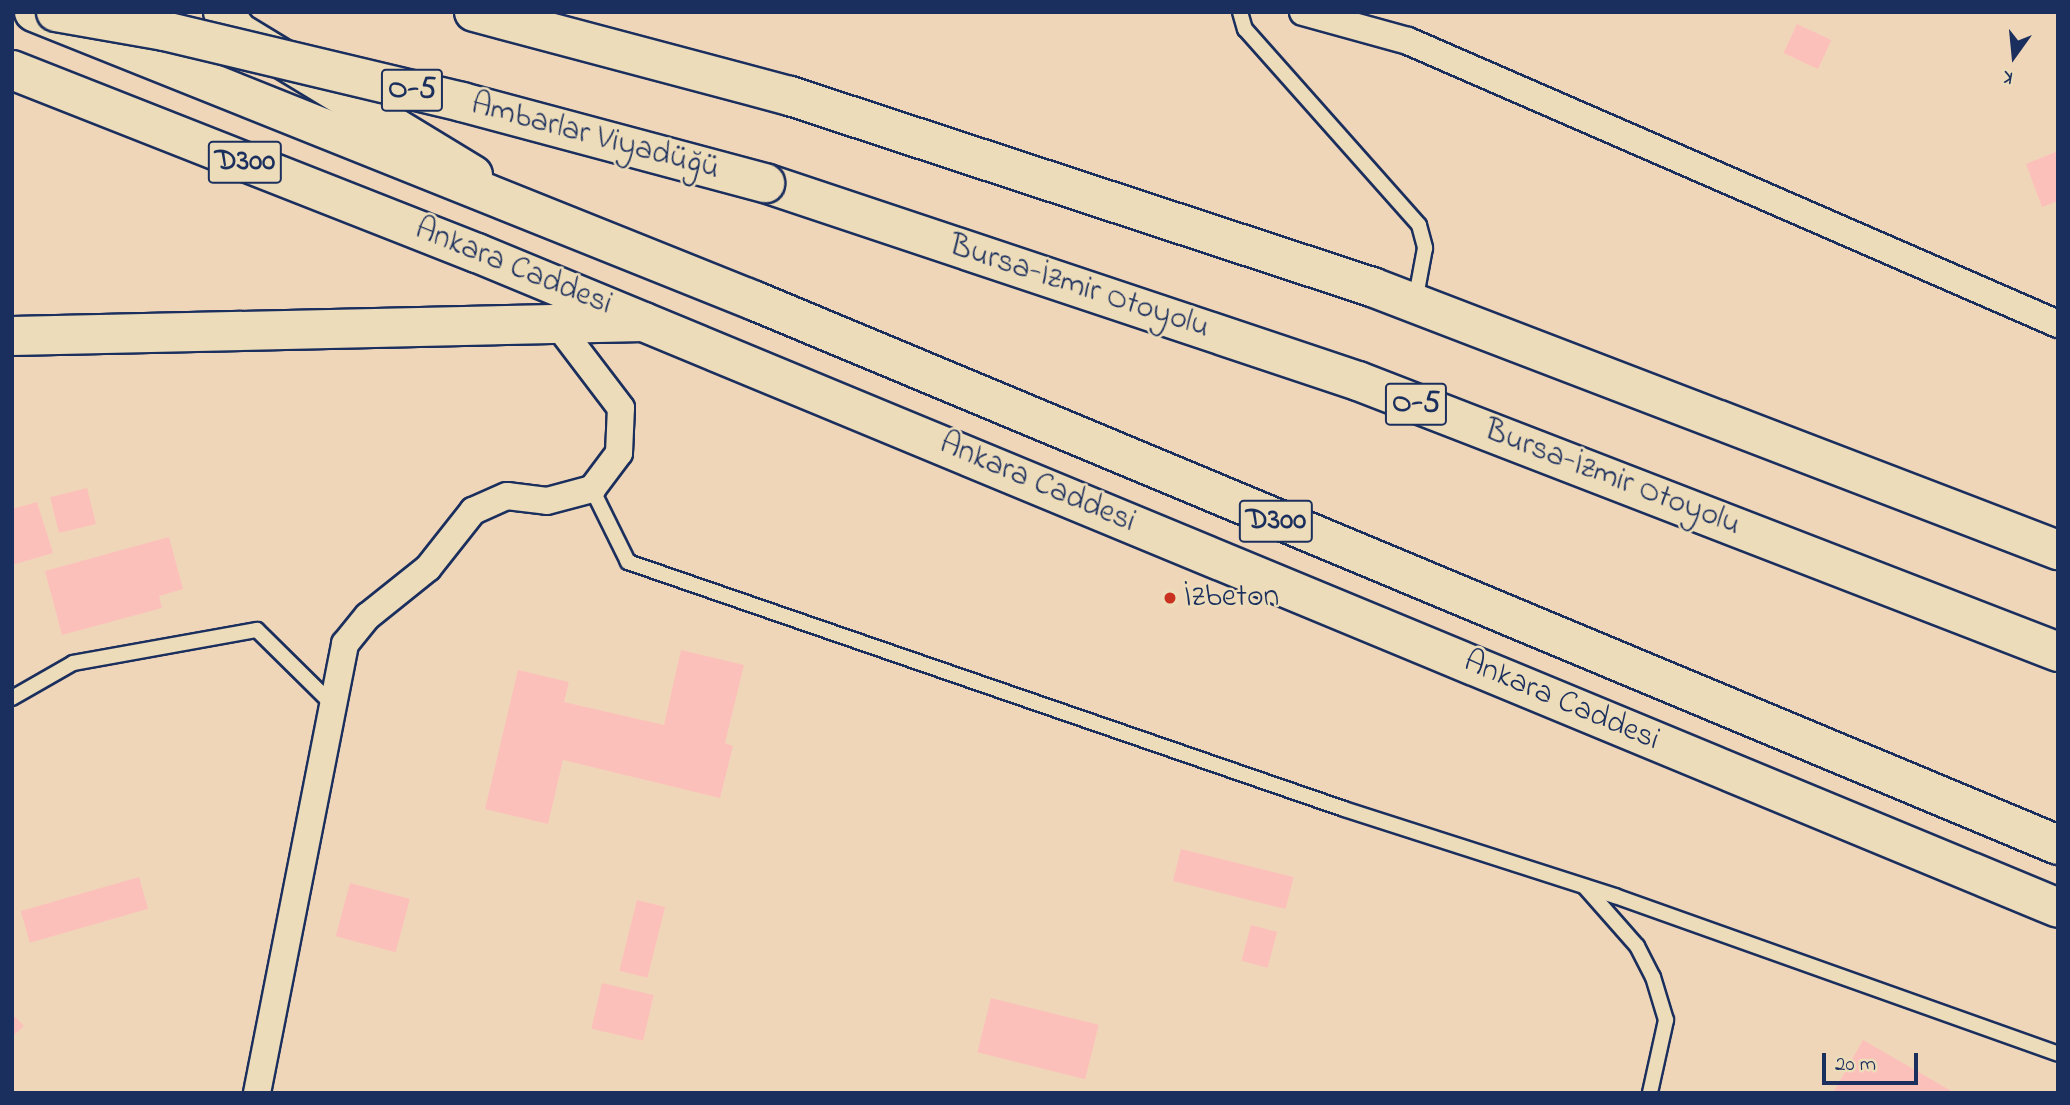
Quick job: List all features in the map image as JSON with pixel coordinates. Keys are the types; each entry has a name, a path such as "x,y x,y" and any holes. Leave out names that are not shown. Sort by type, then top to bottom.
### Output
{"main road":[{"name":"Ankara Caddesi","path":"34,12 544,217 2058,845"},
{"name":"Ambarlar Viyadüğü","path":"56,12 164,31 462,102 765,183"},
{"path":"223,12 238,32 351,104 544,217"},
{"path":"474,12 790,96 1415,303 2058,550"},
{"name":"Ankara Caddesi","path":"12,70 644,322 2058,908"},
{"name":"Bursa-İzmir Otoyolu","path":"765,183 1358,381 2058,652"},
{"path":"12,336 644,322"}],"street":[{"path":"1303,12 1408,41 2058,324"},
{"path":"257,1093 345,644 368,616 428,568 473,511 507,496 547,501 592,489 619,453 621,408 558,324"}],"lane":[{"path":"1240,12 1245,29 1419,225 1425,248 1415,303"},
{"path":"592,489 628,562 1585,886 2058,1054"},
{"path":"12,698 73,663 257,630 332,704"},
{"path":"1585,886 1637,946 1653,977 1666,1020 1650,1093"}],"building":[{"path":"1797,24 1831,40 1818,69 1783,53"},
{"path":"2058,151 2058,201 2042,207 2026,164"},
{"path":"87,488 96,524 59,533 50,497"},
{"path":"37,502 53,553 12,565 12,509"},
{"path":"169,537 183,589 159,596 162,608 62,635 45,571"},
{"path":"681,650 744,665 725,743 733,746 720,798 563,760 548,824 485,809 518,670 569,682 564,702 664,725"},
{"path":"1181,849 1294,877 1286,909 1173,881"},
{"path":"139,877 148,909 30,943 21,911"},
{"path":"350,883 410,899 396,952 336,936"},
{"path":"637,900 665,907 647,978 619,971"},
{"path":"1251,925 1277,932 1268,968 1241,961"},
{"path":"602,983 654,995 643,1041 591,1029"},
{"path":"991,998 1099,1025 1085,1079 977,1052"},
{"path":"12,1014 24,1026 12,1037"},
{"path":"1863,1040 1955,1093 1833,1093"}],"place":[{"name":"İzbeton","path":"1170,598"}]}
